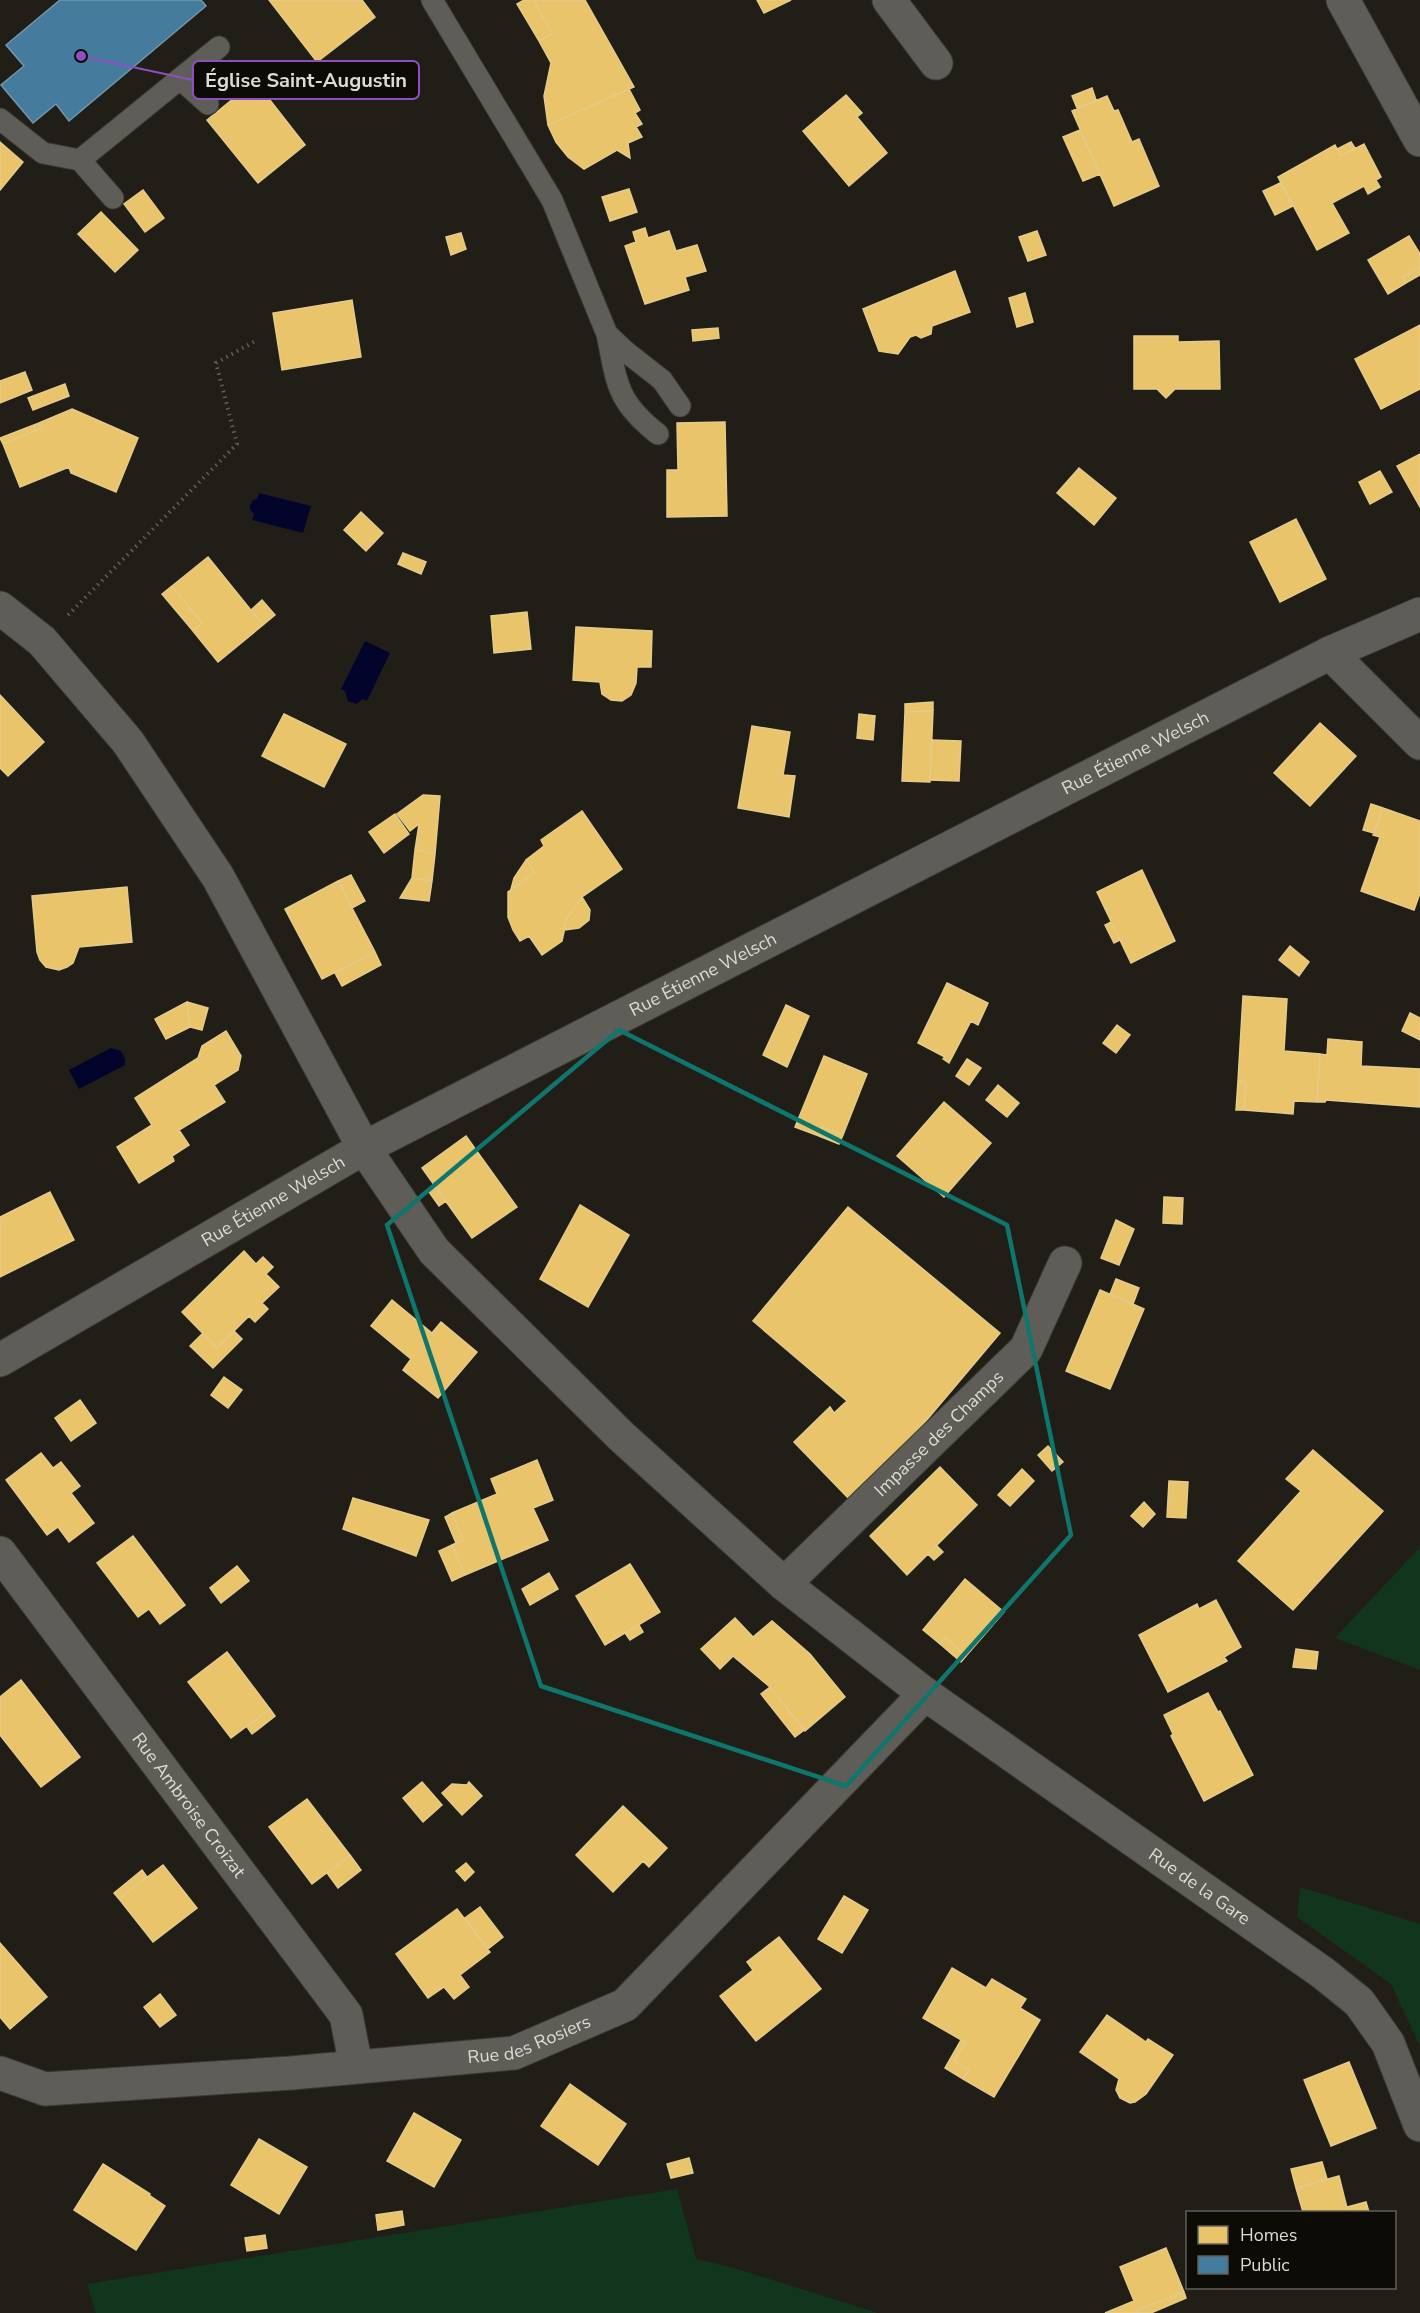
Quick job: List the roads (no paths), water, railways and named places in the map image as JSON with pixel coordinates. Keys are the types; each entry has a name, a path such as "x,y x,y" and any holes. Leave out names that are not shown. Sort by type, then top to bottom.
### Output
{"street":[{"path":"889,0 936,63"},
{"path":"1343,0 1420,140"},
{"name":"Rue de la Gare","path":"0,608 42,641 128,742 218,877 364,1148 434,1251 621,1436 784,1584 925,1694 1314,1966 1359,2002 1388,2043 1420,2126"},
{"name":"Rue Étienne Welsch","path":"0,1360 364,1148 1330,653 1420,614"},
{"path":"1330,653 1420,743"},
{"name":"Impasse des Champs","path":"784,1584 1026,1349 1065,1263"},
{"name":"Rue Ambroise Croizat","path":"0,1553 346,2015 356,2066"},
{"name":"Rue des Rosiers","path":"0,2073 45,2089 291,2073 514,2053 625,2005 925,1694"}],"lane":[{"path":"433,0 552,200 607,334 619,389 637,417 658,434"},
{"path":"80,160 219,47"},
{"path":"180,79 208,104"},
{"path":"0,118 43,153 80,160 113,198"},
{"path":"607,334 662,380 680,406"}],"water":[{"path":"259,493 311,506 303,533 252,520 254,514 250,510 250,505 253,500 257,499"},
{"path":"365,641 390,653 367,701 363,699 356,704 348,701 345,691 341,689"},
{"path":"111,1048 121,1051 125,1065 79,1089 69,1070"}],"place":[{"name":"Église Saint-Augustin","path":"81,56"}]}
